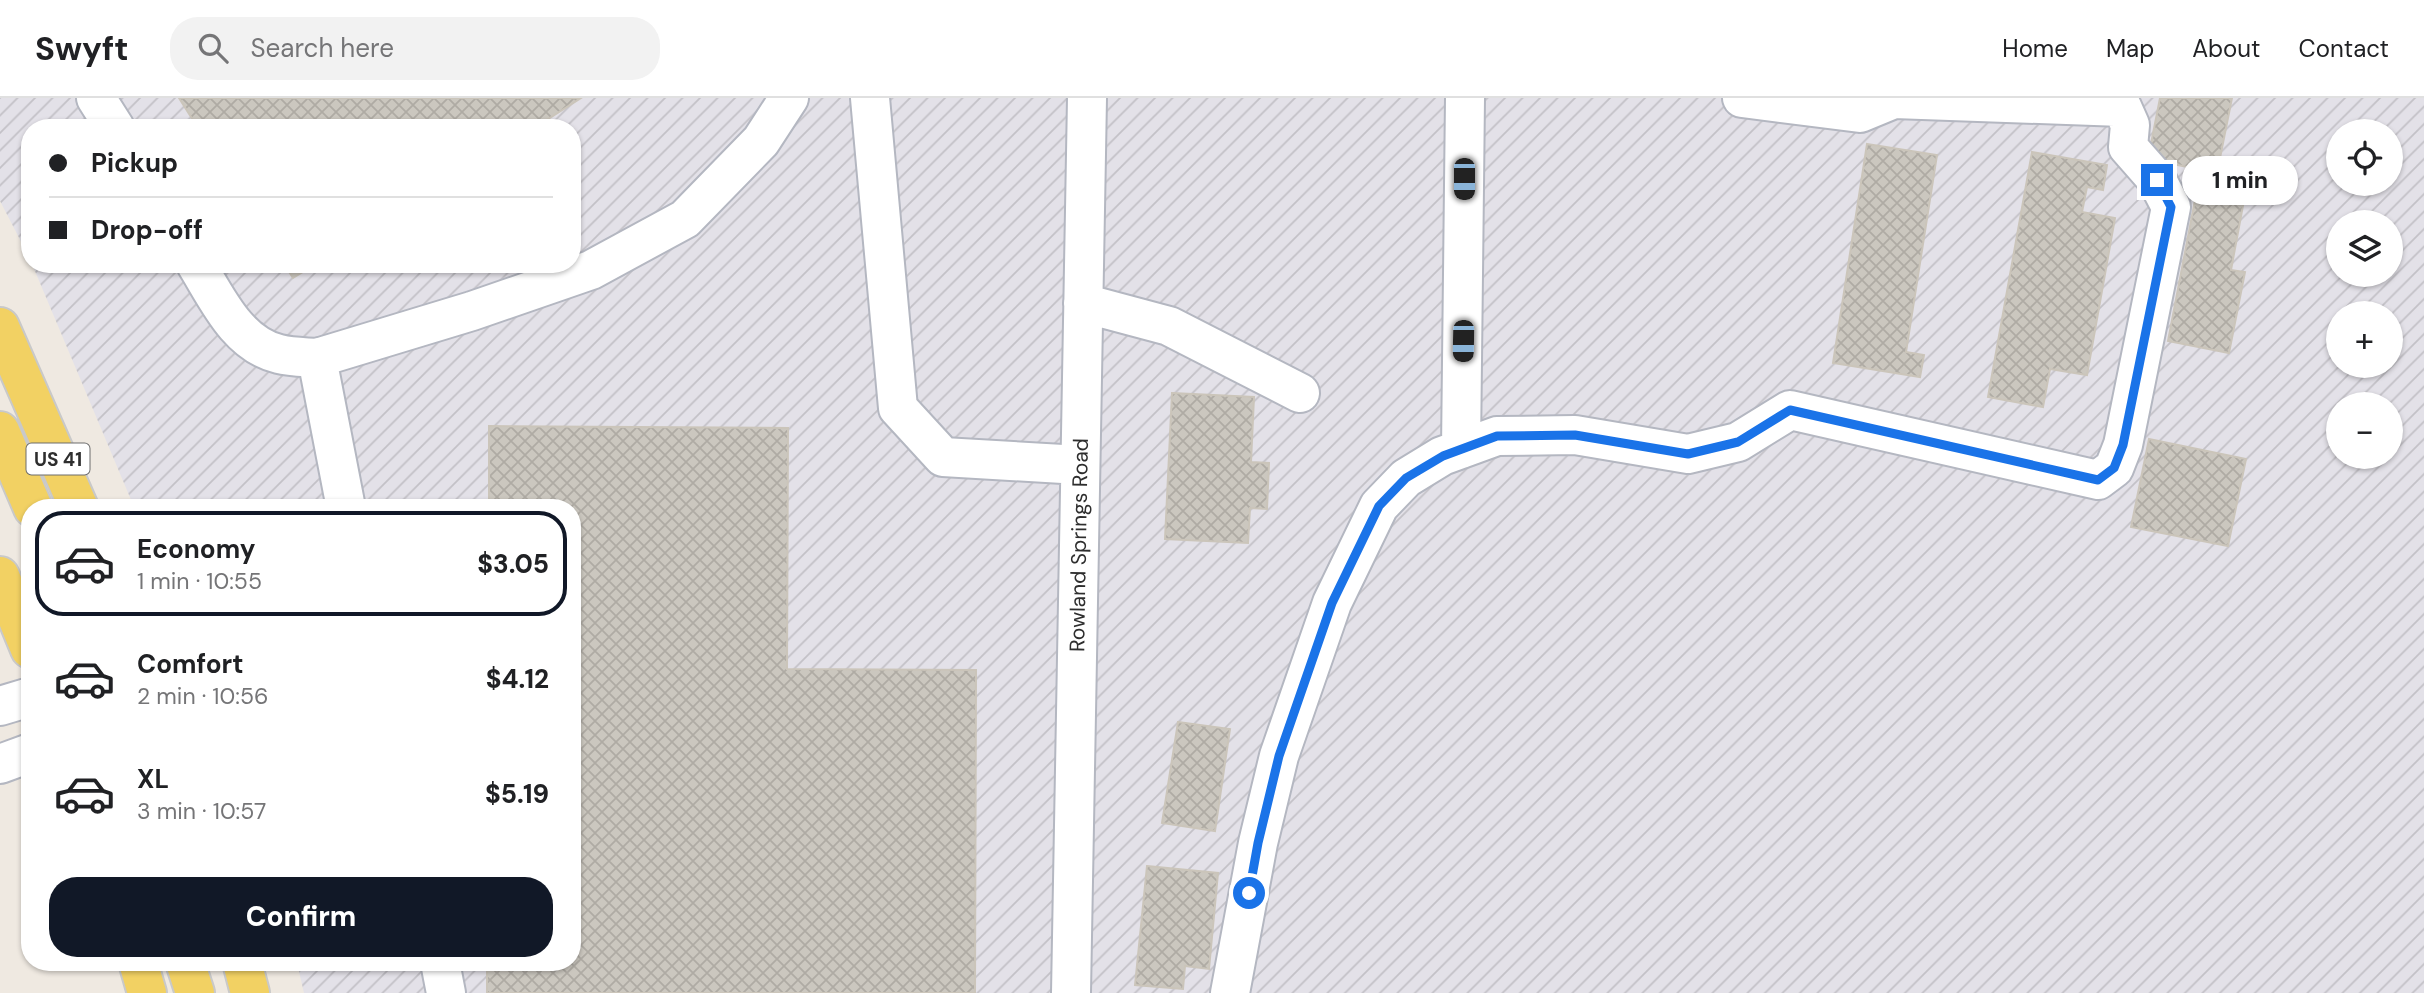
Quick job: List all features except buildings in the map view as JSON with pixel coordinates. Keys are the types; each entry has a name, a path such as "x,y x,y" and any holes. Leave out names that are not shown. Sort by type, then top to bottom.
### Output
{"main road":[{"name":"US 41","path":"0,327 75,499"},
{"path":"0,431 29,499"},
{"path":"0,576 21,627"},
{"path":"141,971 148,993"},
{"path":"189,971 195,993"},
{"path":"244,971 250,993"}],"street":[{"path":"96,98 109,119"},
{"path":"201,273 225,312 248,339 277,354 317,358 472,311 591,270 685,219 761,141 789,98"},
{"path":"870,98 898,408 943,457 1080,464"},
{"name":"Rowland Springs Road","path":"1071,993 1087,98"},
{"path":"1461,449 1465,98"},
{"path":"1230,993 1258,843 1279,756 1332,603 1379,506 1406,478 1443,456 1497,436 1575,435 1688,454 1738,442 1790,410 2098,480 2114,468 2123,445 2171,207 2157,180 2128,148 2130,125 2122,107 1894,99 1860,113 1741,98"},
{"path":"1083,303 1169,326 1300,393"},
{"path":"317,358 344,499"},
{"path":"0,706 21,700"},
{"path":"0,764 21,756"},
{"path":"442,971 446,993"}],"shaded area":[{"path":"0,98 2424,98 2424,993 304,993 299,971 581,971 581,499 131,499 36,273 581,273 581,119 21,119 21,242 0,201"}],"route":[{"path":"1249,893 1279,756 1332,603 1379,506 1406,478 1443,456 1497,436 1575,435 1688,454 1738,442 1790,410 2098,480 2114,468 2123,445 2171,207 2157,180"}]}
